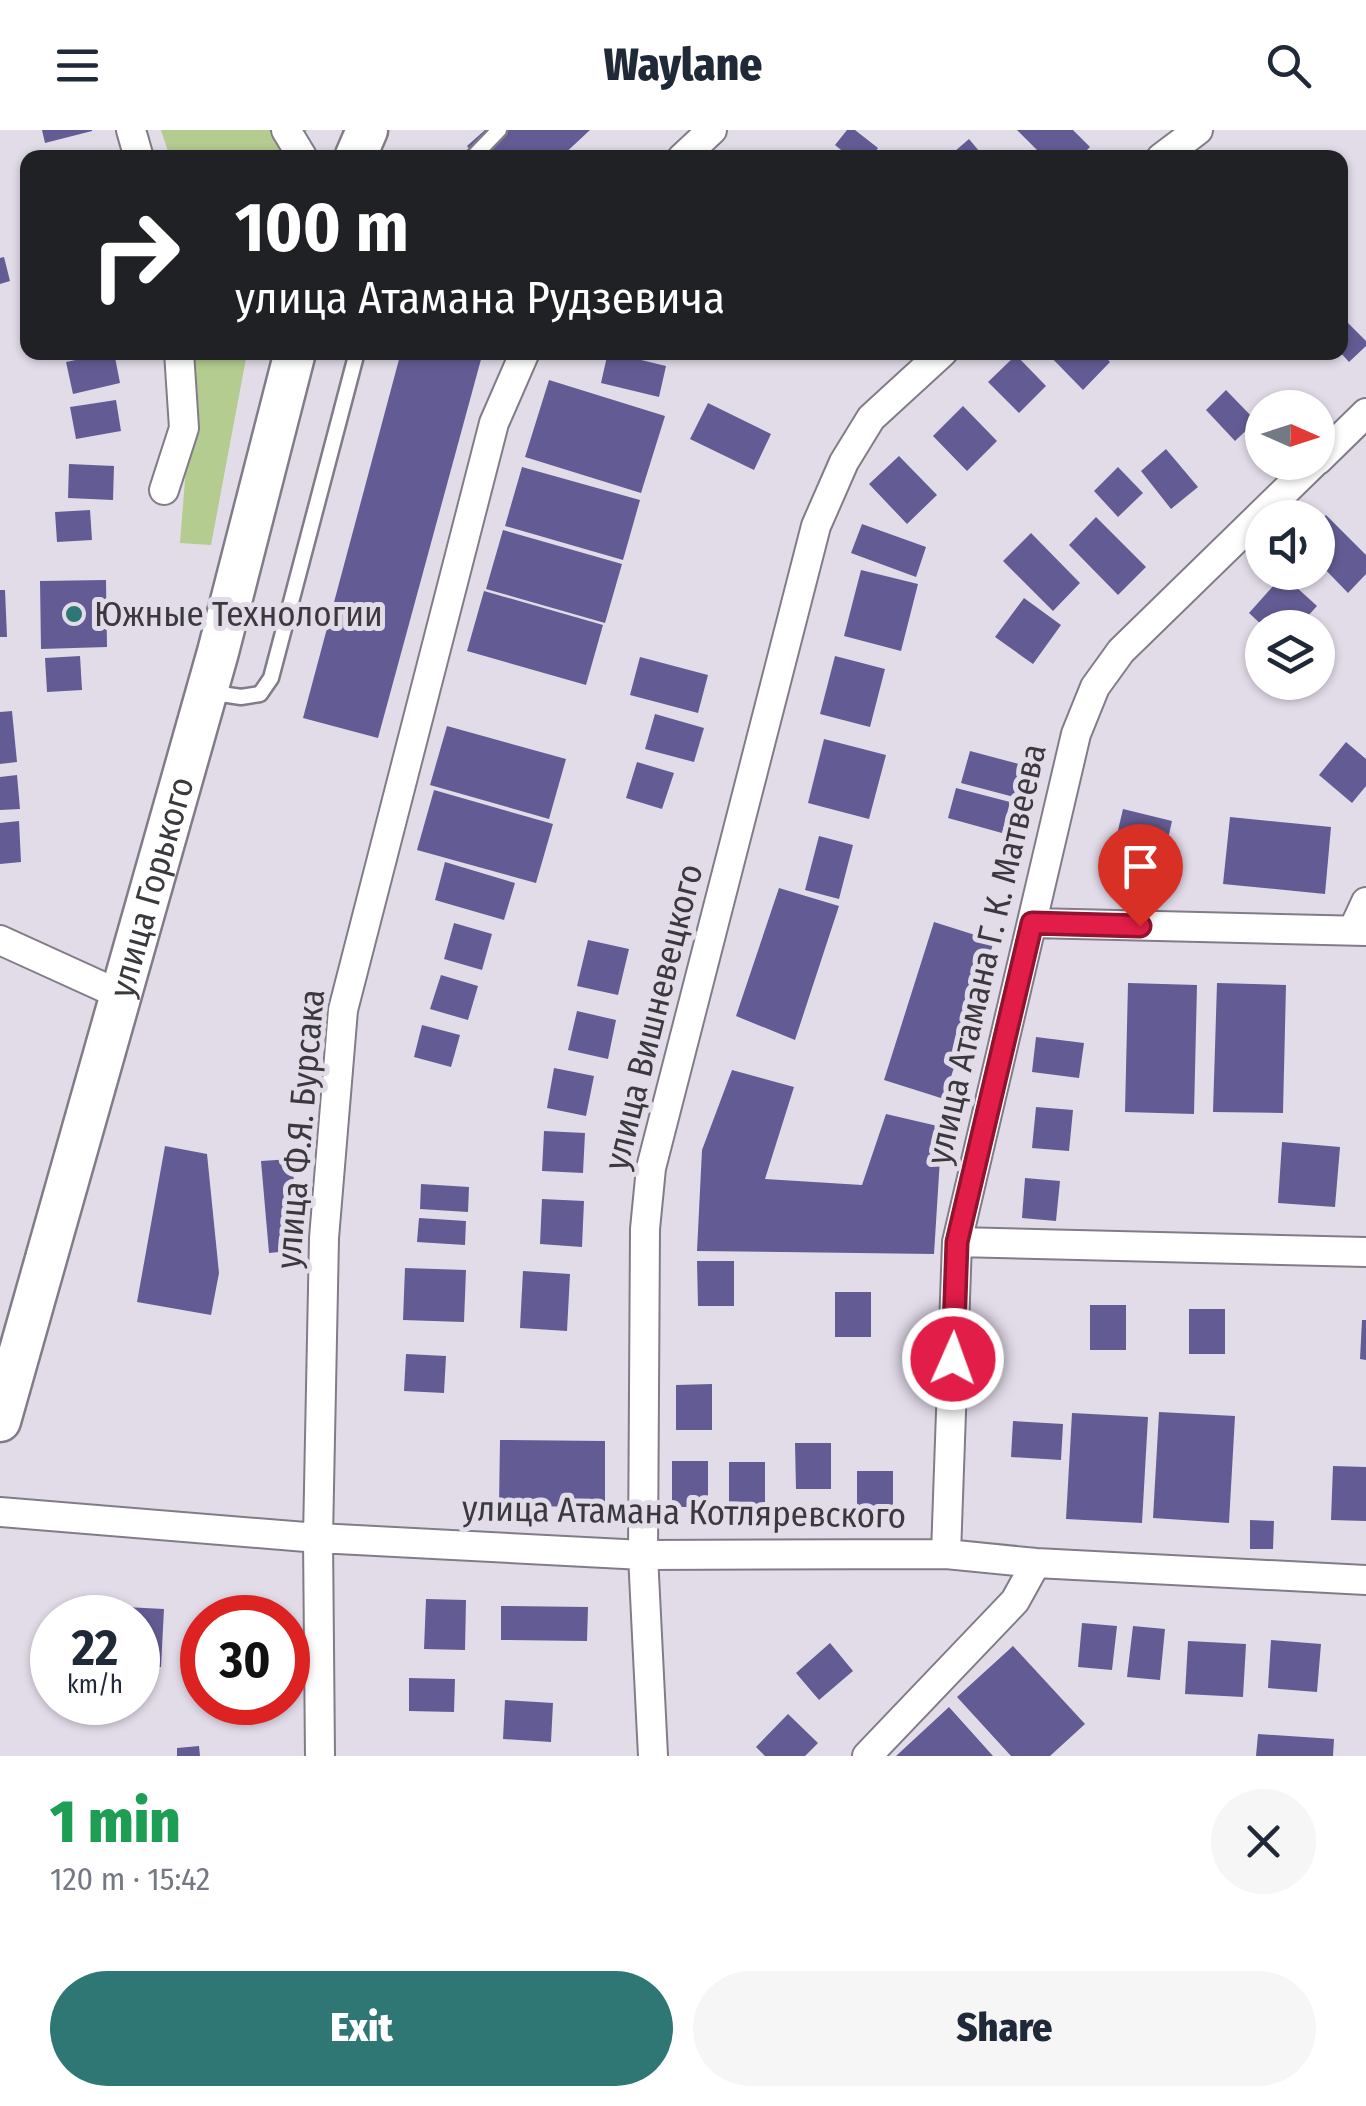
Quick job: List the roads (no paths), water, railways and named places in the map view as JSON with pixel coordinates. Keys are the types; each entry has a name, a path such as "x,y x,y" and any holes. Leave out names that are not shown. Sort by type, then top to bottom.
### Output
{"main road":[{"name":"улица Горького","path":"0,1422 206,692 293,360"}],"street":[{"path":"691,150 712,130"},
{"path":"1172,150 1198,130"},
{"path":"164,490 184,428 180,360"},
{"name":"улица Ф.Я. Бурсака","path":"320,1756 318,1538 324,1238 343,1010 494,423 521,360"},
{"name":"улица Вишневецкого","path":"653,1756 643,1555 645,1229 651,1168 816,526 844,462 872,418 934,360"},
{"name":"улица Атамана Г. К. Матвеева","path":"1335,443 1366,413"},
{"name":"улица Атамана Г. К. Матвеева","path":"946,1554 957,1242 1076,734 1095,687 1120,651 1296,480"},
{"path":"1032,923 1360,930 1366,902"},
{"path":"0,940 122,996"},
{"path":"957,1242 1366,1252"},
{"name":"улица Атамана Котляревского","path":"0,1512 318,1538 643,1555 946,1554 1366,1580"},
{"path":"868,1756 1015,1601 1036,1562"}],"lane":[{"path":"480,150 499,130"},
{"path":"206,692 241,698 260,694 271,678 356,360"}],"place":[{"name":"Южные Технологии","path":"74,614"}]}
